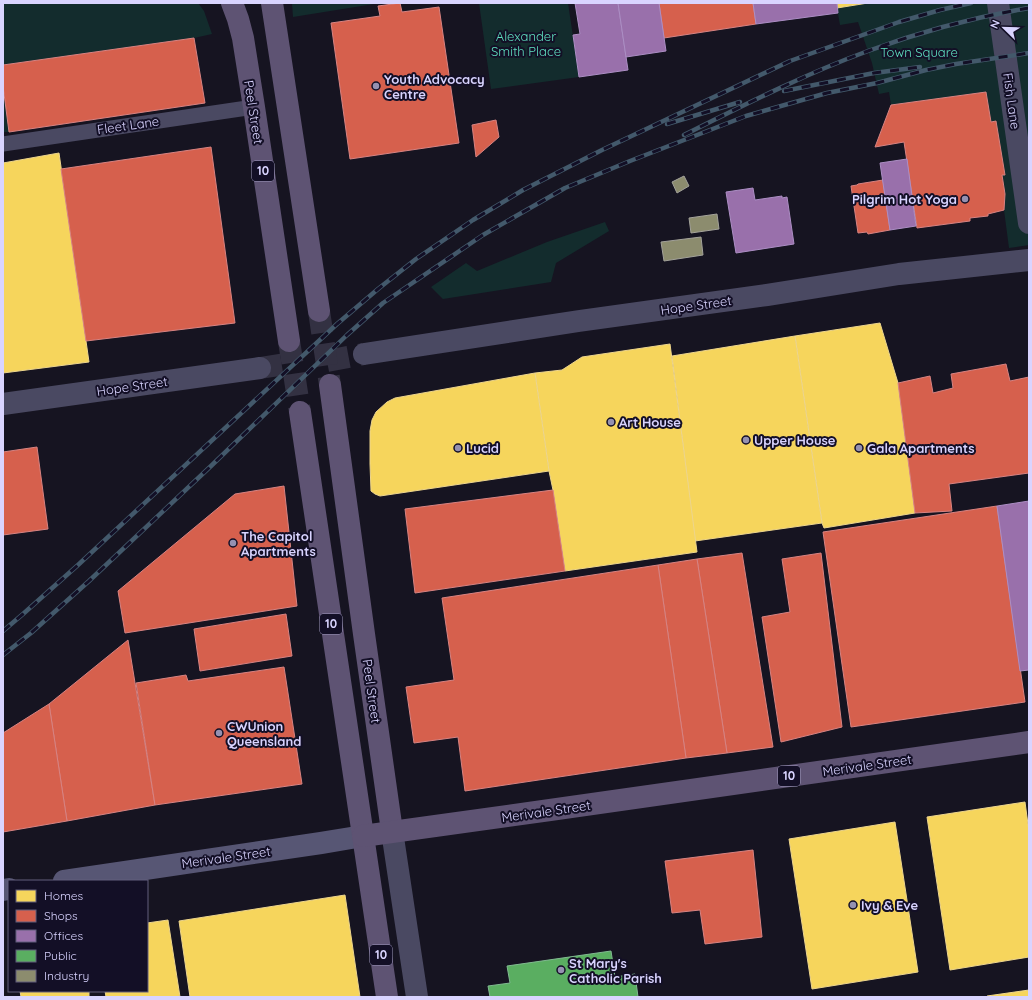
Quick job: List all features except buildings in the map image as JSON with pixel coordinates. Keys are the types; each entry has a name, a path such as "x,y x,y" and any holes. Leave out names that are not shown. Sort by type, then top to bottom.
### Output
{"main road":[{"name":"Peel Street","path":"232,3 243,38 288,341"},
{"path":"272,3 320,311"},
{"name":"Peel Street","path":"330,384 392,831"},
{"name":"10","path":"300,412 387,997"},
{"name":"Merivale Street","path":"71,880 392,831 1029,742"}],"street":[{"name":"Fish Lane","path":"998,3 1029,223"},
{"name":"Hope Street","path":"364,354 579,321 767,295 899,274 1029,260"},
{"name":"Hope Street","path":"3,404 260,368"},
{"name":"Peel Street","path":"392,831 417,997"}],"lane":[{"name":"Fleet Lane","path":"3,144 254,107"}],"green space":[{"path":"3,3 198,3 204,11 212,34 194,38 3,65"},
{"path":"292,3 380,3 293,17"},
{"name":"Alexander Smith Place","path":"479,3 568,3 579,77 491,89"},
{"name":"Town Square","path":"868,3 1029,3 1029,245 1009,248 1004,210 1005,194 1002,175 1005,175 996,121 991,122 986,92 891,105 889,92 879,94 872,63 858,22 840,25 837,8"},
{"path":"3,86 9,132 3,132"},
{"path":"605,222 609,231 556,263 551,282 443,299 431,287 466,263 477,271 547,242"}],"tunnel":[{"path":"319,311 330,385"},
{"path":"289,341 300,412"},
{"path":"327,361 364,354"},
{"path":"260,368 292,363"}],"railway":[{"path":"3,631 78,565 337,324 416,259 473,220 523,190 602,150 790,61 899,22 971,3"},
{"path":"684,135 752,101 844,60 868,51 948,26 1029,8"},
{"path":"3,655 31,633 89,581 347,335 383,303 483,235 565,188 746,116 827,93 877,83 926,70 1029,53"},
{"path":"784,91 874,73 920,67"},
{"path":"667,124 740,102"}],"place":[{"name":"Youth Advocacy Centre","path":"376,86"},
{"name":"Pilgrim Hot Yoga","path":"965,199"},
{"name":"Art House","path":"611,422"},
{"name":"Upper House","path":"746,440"},
{"name":"Lucid","path":"458,448"},
{"name":"Gala Apartments","path":"859,448"},
{"name":"The Capitol Apartments","path":"233,543"},
{"name":"CWUnion Queensland","path":"219,733"},
{"name":"Ivy & Eve","path":"853,905"},
{"name":"St Mary's Catholic Parish","path":"561,970"}]}
